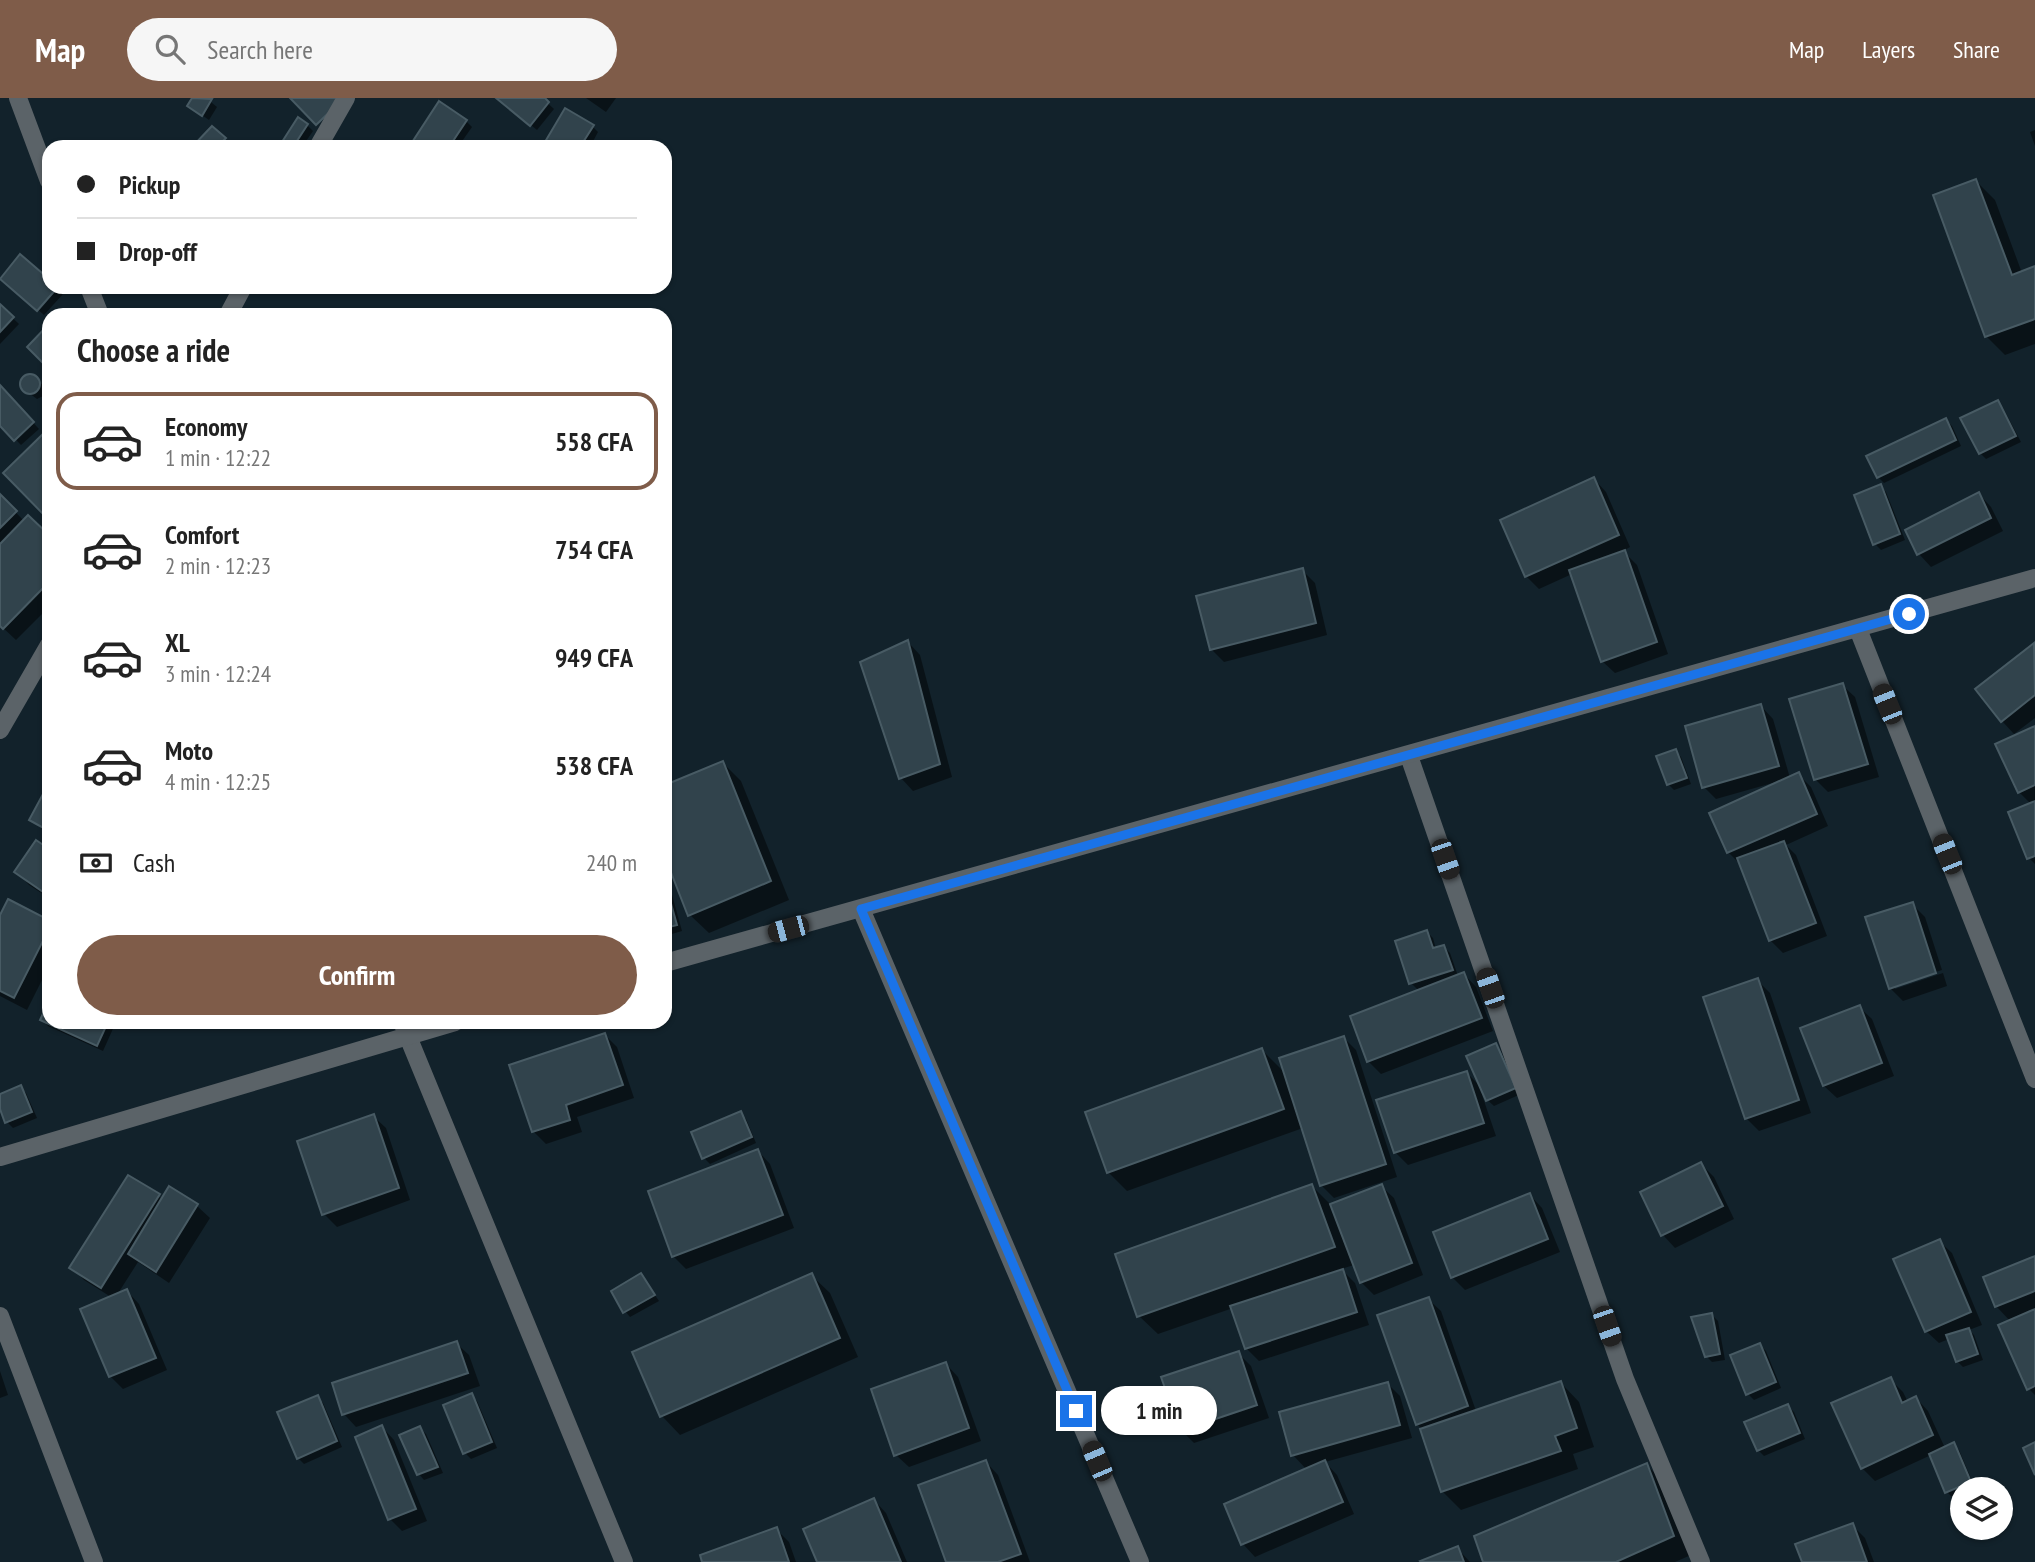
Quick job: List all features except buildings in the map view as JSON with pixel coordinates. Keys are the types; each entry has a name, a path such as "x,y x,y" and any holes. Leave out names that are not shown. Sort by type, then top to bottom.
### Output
{"street":[{"path":"18,98 42,162"},
{"path":"322,140 346,98"},
{"path":"672,961 2035,578"},
{"path":"1858,629 2035,1079"},
{"path":"0,730 42,657"},
{"path":"1409,756 1625,1378 1701,1562"},
{"path":"861,909 1140,1562"},
{"path":"0,1157 405,1029 624,1562"},
{"path":"0,1316 94,1562"}],"route":[{"path":"1076,1411 861,909 1909,614"}]}
